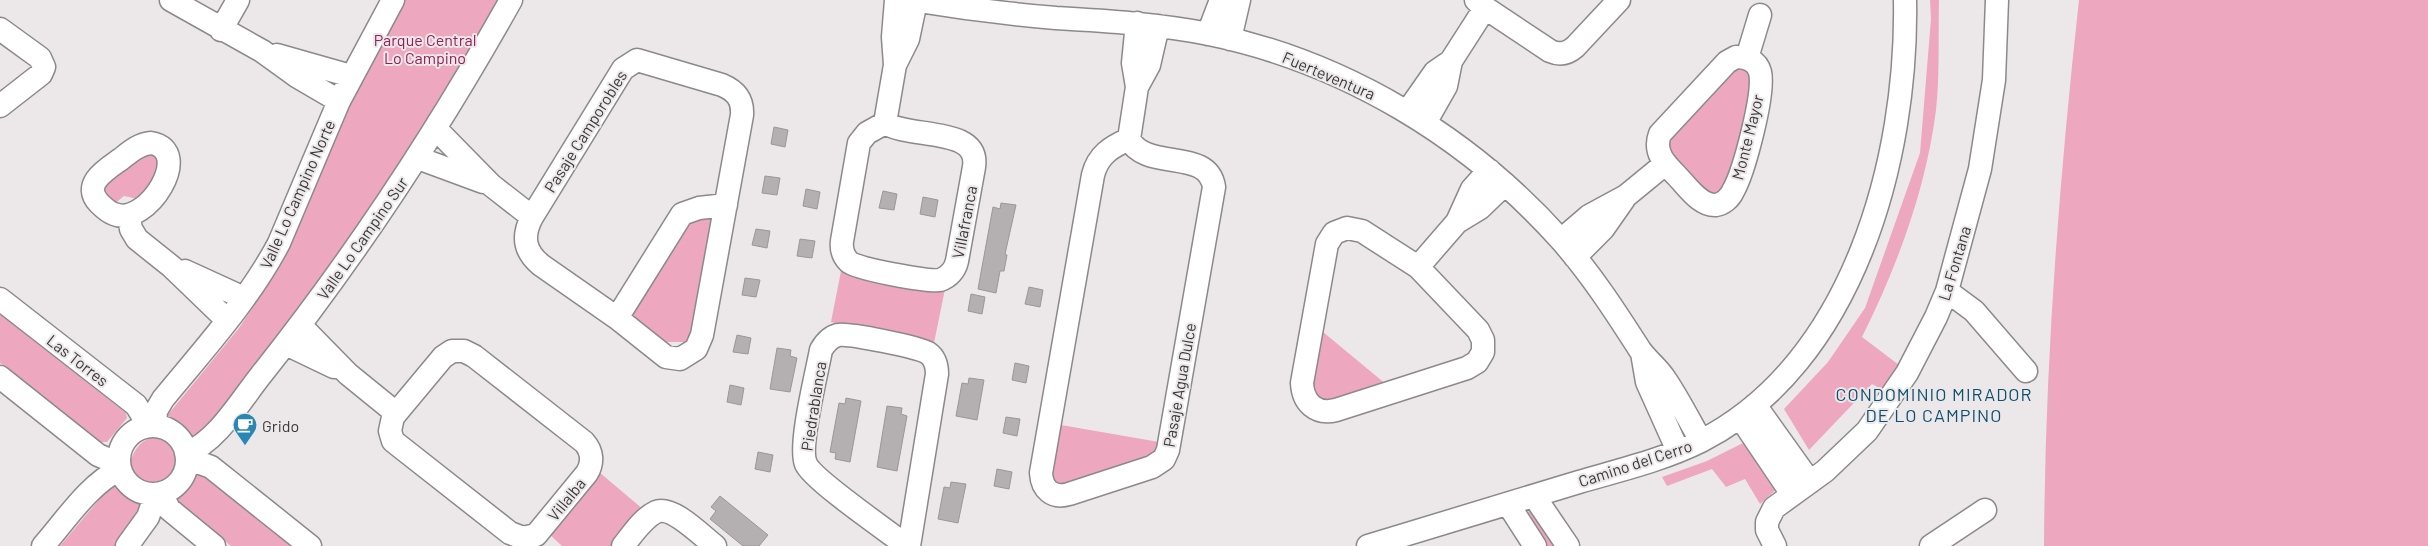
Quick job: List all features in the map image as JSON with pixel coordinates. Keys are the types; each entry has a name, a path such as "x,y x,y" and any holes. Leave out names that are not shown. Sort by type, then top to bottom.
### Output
{"street":[{"path":"171,0 221,30 262,51 339,101"},
{"path":"221,30 238,0"},
{"name":"Valle Lo Campino Norte","path":"152,426 159,404 244,298 279,244 339,101 393,0"},
{"name":"Valle Lo Campino Sur","path":"187,456 210,440 286,344 359,244 418,158 511,0"},
{"path":"885,122 895,65 893,37 896,0"},
{"path":"895,65 908,39 914,0"},
{"name":"Fuerteventura","path":"914,0 1067,9 1208,34 1310,64 1360,86 1416,118 1497,177 1561,240 1622,319 1642,353 1664,377 1701,441"},
{"path":"1208,34 1221,0"},
{"path":"1230,39 1239,0"},
{"path":"1416,118 1446,86 1451,60 1480,4 1559,54 1570,51 1575,47 1619,0"},
{"name":"Camino del Cerro","path":"1368,546 1678,451 1701,441 1747,411 1792,370 1818,334 1853,268 1875,213 1898,117 1904,57 1905,0"},
{"name":"La Fontana","path":"1775,546 1770,537 1767,522 1774,508 1844,454 1866,431 1890,400 1922,346 1947,291 1952,265 1973,200 1986,138 1994,80 1997,0"},
{"path":"1561,240 1589,216 1626,196 1665,164 1658,149 1660,134 1726,62 1736,57 1746,58 1760,15"},
{"path":"1129,139 1137,87 1149,64 1147,24"},
{"path":"0,29 40,58 44,67 41,74 0,106"},
{"path":"262,51 351,76"},
{"name":"Monte Mayor","path":"1665,164 1704,203 1721,204 1730,197 1743,162 1760,88 1758,67 1746,58"},
{"name":"Pasaje Camporobles","path":"637,60 722,85 735,92 739,98 742,115 702,335 696,349 685,357 670,358 541,265 530,255 525,232 532,217 627,64 637,60"},
{"name":"Villafranca","path":"885,122 901,130 961,140 966,143 974,154 974,167 958,261 952,273 941,280 928,280 860,267 849,262 842,252 842,241 859,143 867,133 885,122"},
{"path":"436,129 491,185 532,217"},
{"name":"Pasaje Agua Dulce","path":"1129,139 1143,153 1202,167 1211,176 1214,187 1168,450 1164,459 1152,467 1058,496 1048,492 1040,473 1093,175 1095,166 1103,154 1129,139"},
{"path":"418,158 491,185"},
{"path":"1418,267 1457,222 1480,208 1497,177"},
{"path":"1575,257 1608,222 1626,196"},
{"path":"617,318 682,214 699,208 726,205"},
{"path":"128,217 131,229 137,239 172,267 227,320"},
{"path":"1355,228 1418,267 1478,330 1483,340 1480,358 1467,368 1336,410 1322,412 1310,405 1302,392 1302,384 1327,244 1330,238 1340,230 1355,228"},
{"path":"172,267 244,298"},
{"path":"1947,291 1974,312 2026,371"},
{"name":"Las Torres","path":"0,299 136,405 152,426"},
{"path":"300,325 348,374 396,413"},
{"name":"Piedrablanca","path":"838,335 850,335 918,349 931,356 936,364 937,374 908,546 821,480 806,464 804,445 821,350 828,341 838,335"},
{"path":"286,344 348,374"},
{"name":"Villalba","path":"464,351 474,356 584,442 590,451 592,462 587,474 536,535 523,538 516,537 397,446 390,431 390,422 396,413 443,357 452,352 464,351"},
{"name":"Fuerteventura","path":"1642,353 1647,382 1678,451"},
{"path":"0,377 98,455 119,466 128,483 140,492 158,494 168,490 180,480 186,466 187,456 180,440 175,434 162,427 152,426 135,430 124,441 119,466 97,485 43,546"},
{"path":"1747,411 1801,488"},
{"path":"187,456 210,467 310,546"},
{"path":"127,546 148,517 158,494"},
{"path":"158,494 169,509 214,546"},
{"path":"1534,496 1568,546"},
{"path":"1508,504 1535,546"},
{"path":"1931,546 1985,510"},
{"path":"623,546 646,519 656,512 666,511 676,515 715,546"}],"green space":[{"name":"Parque Central Lo Campino","path":"401,0 499,0 469,62 296,322 197,444 119,546 60,546 124,470 140,445 148,439 239,328 261,295 294,238 326,153"},
{"path":"1930,0 1939,0 1938,83 1931,140 1925,169 1908,227 1887,283 1862,337 1899,365 1883,390 1872,384 1809,450 1784,409 1828,362 1865,308 1920,153 1931,19"},
{"path":"2079,0 2428,0 2428,546 2044,546 2047,409 2054,272"},
{"path":"1733,68 1749,68 1752,87 1733,168 1724,191 1711,199 1670,159 1667,142"},
{"path":"147,149 164,164 138,199 124,196 112,206 100,187"},
{"path":"714,213 697,325 686,342 667,342 625,313 680,216"},
{"path":"841,271 945,289 934,343 831,322"},
{"path":"0,314 126,413 127,418 107,442 99,442 0,363"},
{"path":"1323,332 1387,385 1327,402 1314,398 1311,390"},
{"path":"1061,425 1159,442 1158,453 1061,488 1055,483 1053,475"},
{"path":"1745,442 1780,486 1760,504 1745,479 1726,487 1712,469 1667,486 1662,477 1707,461"},
{"path":"198,472 296,546 231,546 179,505 176,500 194,474"},
{"path":"599,472 644,510 614,546 562,546 548,533"},
{"path":"1533,508 1560,546 1547,546 1524,515"}],"building":[{"path":"774,127 788,130 785,147 771,144"},
{"path":"765,176 780,178 777,195 762,193"},
{"path":"806,189 820,192 817,209 803,206"},
{"path":"883,191 897,194 894,210 879,208"},
{"path":"923,197 938,200 935,217 920,214"},
{"path":"1001,203 1016,205 1005,254 1007,255 1004,271 1000,271 996,293 978,289 993,207 1000,209"},
{"path":"756,229 770,231 767,248 752,245"},
{"path":"800,239 815,241 812,258 797,256"},
{"path":"745,278 760,280 756,297 742,295"},
{"path":"1029,287 1043,290 1040,307 1025,304"},
{"path":"971,294 985,297 982,314 968,311"},
{"path":"737,335 751,338 748,354 733,352"},
{"path":"777,348 791,350 790,356 797,358 790,392 770,389"},
{"path":"1015,363 1029,366 1026,383 1012,380"},
{"path":"969,378 984,380 977,420 956,416 962,383 968,384"},
{"path":"730,385 744,388 741,405 727,402"},
{"path":"846,398 861,401 850,462 835,459 836,453 830,452 839,403 845,404"},
{"path":"887,406 902,408 901,414 907,416 897,471 877,467"},
{"path":"1006,417 1020,419 1017,436 1003,433"},
{"path":"758,452 773,455 770,472 755,469"},
{"path":"997,469 1012,472 1009,489 994,486"},
{"path":"951,482 966,484 958,523 938,519 944,487 950,488"},
{"path":"720,496 768,535 759,546 743,546 710,519 716,511 711,507"}],"place":[{"name":"Grido","path":"245,446"}],"district":[{"name":"CONDOMINIO MIRADOR DE LO CAMPINO","path":"1934,404"}]}
